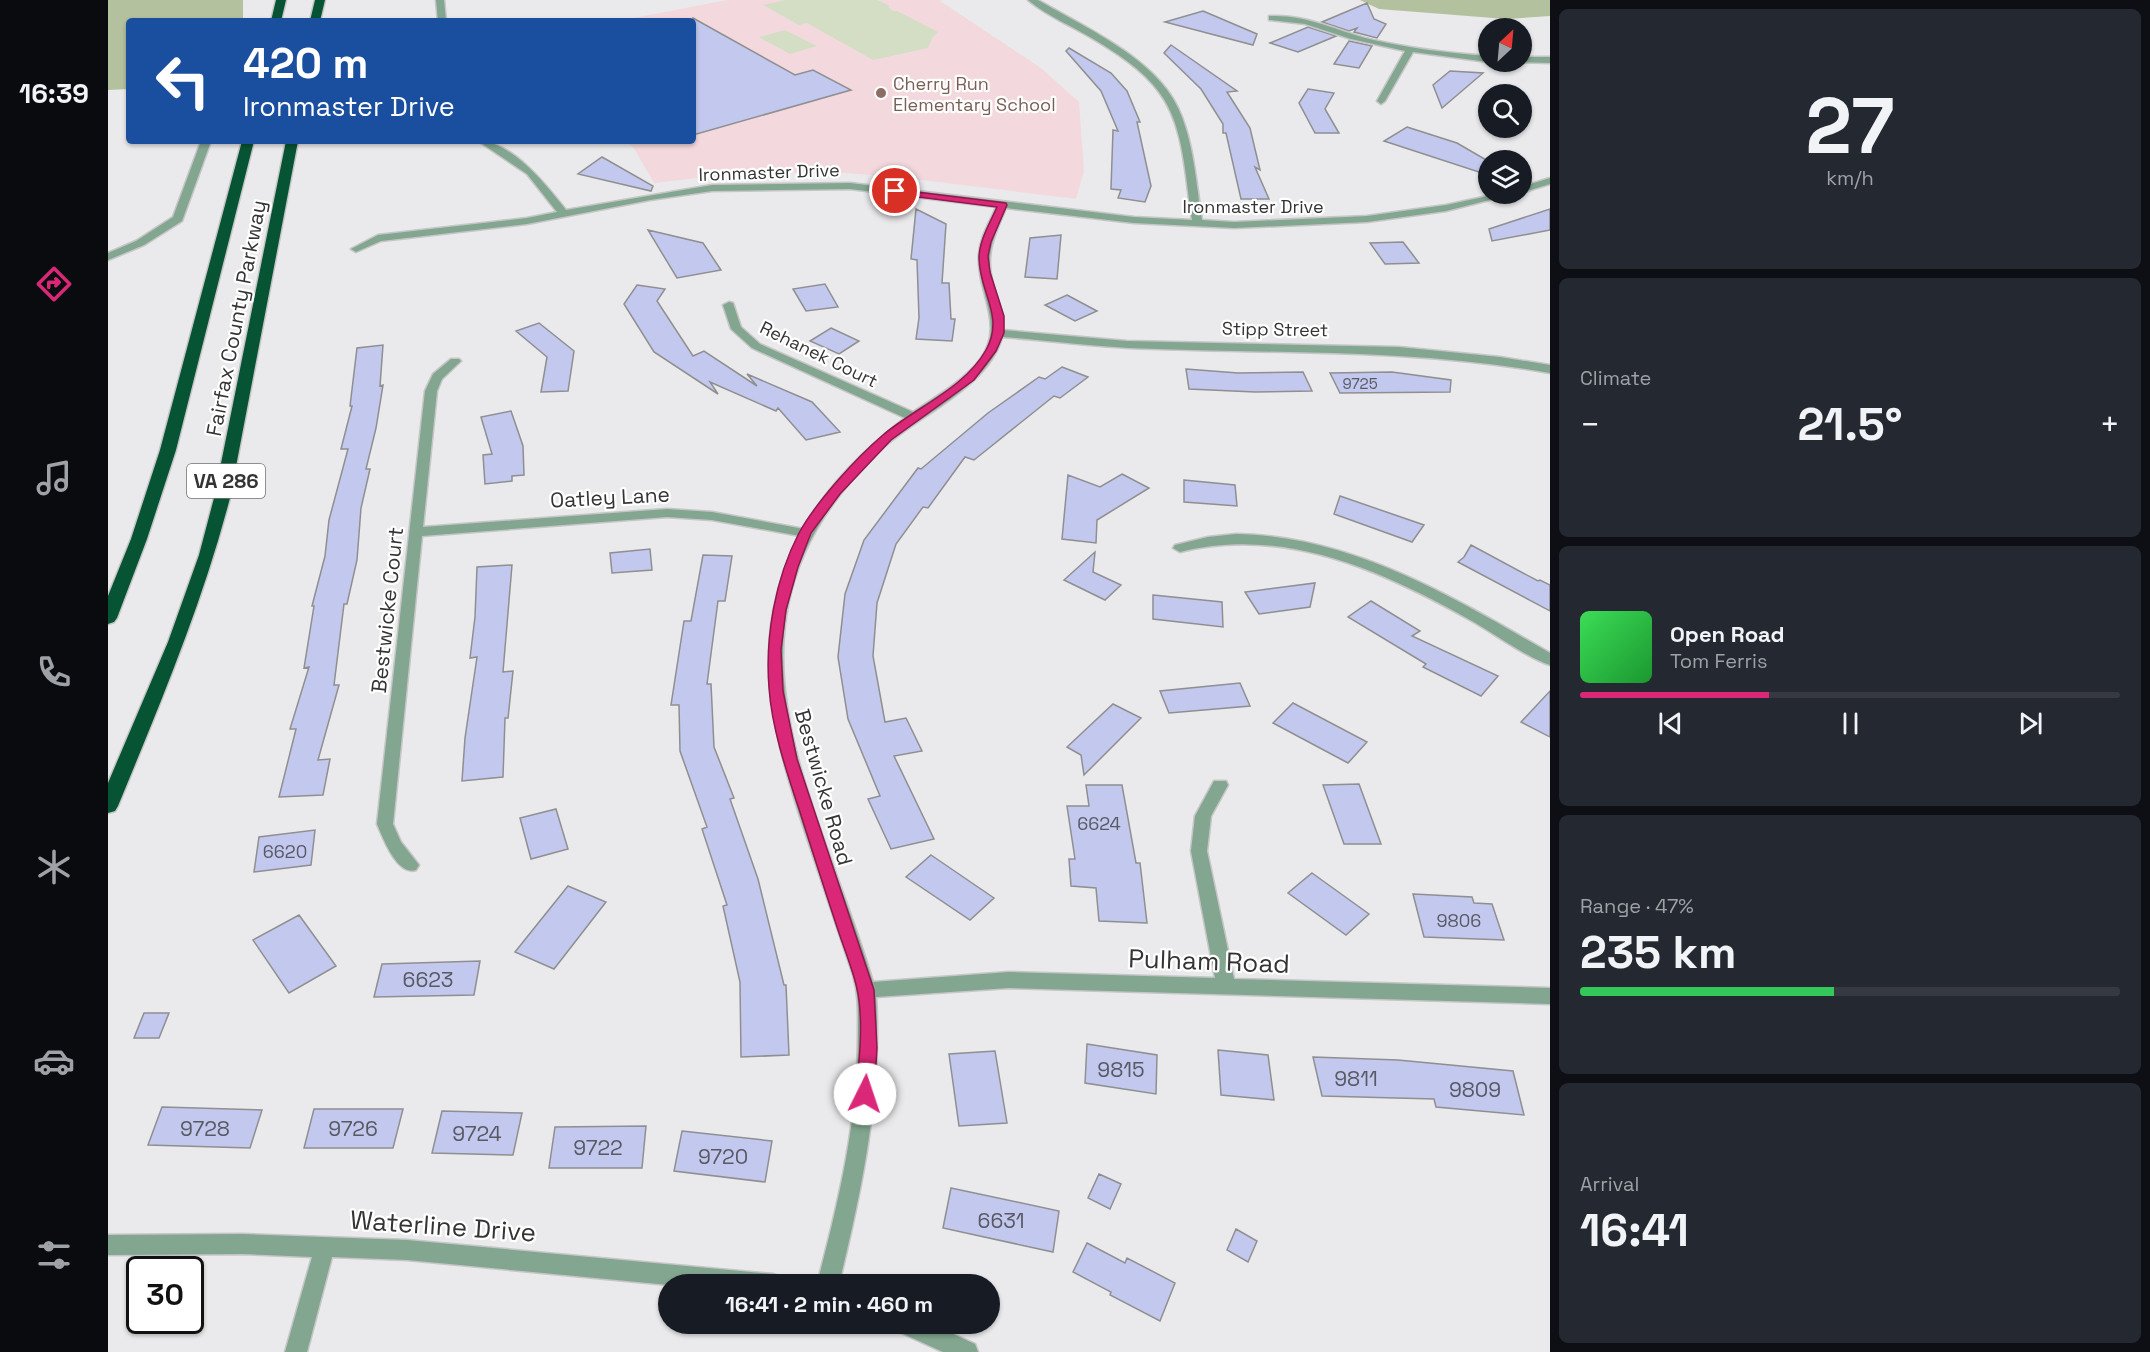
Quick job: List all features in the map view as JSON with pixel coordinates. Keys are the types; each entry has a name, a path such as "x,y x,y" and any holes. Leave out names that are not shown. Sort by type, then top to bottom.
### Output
{"highway":[{"path":"277,18 281,0"},
{"path":"316,18 320,0"},
{"name":"Fairfax County Parkway","path":"108,618 139,539 168,450 247,144"},
{"name":"Fairfax County Parkway","path":"108,806 177,642 207,555 222,498 291,144"}],"street":[{"path":"440,0 442,18"},
{"path":"1032,0 1123,55 1141,68 1165,93 1178,121 1198,224"},
{"path":"1272,18 1295,19 1365,40 1410,50 1478,58"},
{"path":"1381,101 1410,50"},
{"path":"1532,60 1550,60"},
{"path":"108,257 159,234 178,219 205,144"},
{"path":"488,144 530,172 564,213"},
{"path":"1532,187 1550,181"},
{"name":"Ironmaster Drive","path":"356,249 378,238 517,222 712,188 791,185 850,186 1134,220 1198,224 1297,224 1367,219 1446,208 1478,201"},
{"path":"999,333 999,316 985,272 984,256 987,242 1002,205"},
{"name":"Rehanek Court","path":"729,305 732,324 741,335 756,346 913,417"},
{"name":"Stipp Street","path":"999,333 1144,345 1411,349 1490,358 1550,369"},
{"name":"Bestwicke Road","path":"831,1274 855,1177 864,1117 868,1048 866,990 790,759 776,691 775,650 780,610 792,567 805,533 854,470 913,417 970,377 990,351 999,333"},
{"name":"Bestwicke Court","path":"410,865 394,845 385,824 431,391 438,377 454,361"},
{"name":"Oatley Lane","path":"417,532 667,513 712,516 805,533"},
{"path":"1180,548 1198,541 1244,538 1276,540 1347,556 1410,581 1550,660"},
{"path":"1220,785 1205,807 1199,831 1199,851 1226,987"},
{"name":"Pulham Road","path":"866,990 1009,980 1550,996"},
{"name":"Waterline Drive","path":"108,1245 242,1244 407,1250 665,1274"},
{"path":"296,1352 325,1246"},
{"path":"929,1334 967,1352"}],"shaded area":[{"name":"Cherry Run Elementary School","path":"727,0 943,0 940,1 1041,68 1079,102 1084,171 1076,199 897,177 832,172 743,173 654,183 633,147 628,144 696,144 696,18 634,18"}],"green space":[{"path":"108,0 243,0 243,18 126,18 126,89 108,90"},
{"path":"785,0 877,0 890,6 888,7 893,11 938,32 932,38 928,48 873,60 807,23 799,25 763,5"},
{"path":"1360,0 1550,0 1550,16 1521,18 1379,9"},
{"path":"785,30 817,46 790,54 759,37"}],"building":[{"path":"1367,3 1374,19 1386,24 1377,38 1354,32 1357,28 1349,31 1322,22"},
{"path":"1203,11 1257,34 1253,45 1165,22"},
{"path":"696,20 795,75 813,70 851,90 696,134"},
{"path":"1308,27 1336,36 1298,52 1270,43"},
{"path":"1349,41 1372,46 1359,68 1334,64"},
{"path":"1171,45 1237,91 1227,92 1250,128 1260,170 1255,167 1269,199 1241,199 1226,133 1223,133 1223,124 1201,89 1164,53"},
{"path":"1069,48 1111,73 1127,91 1140,122 1137,122 1151,186 1145,202 1118,198 1121,190 1111,189 1113,130 1118,131 1101,91 1066,51"},
{"path":"1450,71 1483,73 1442,108 1433,85"},
{"path":"1308,89 1334,93 1325,109 1339,133 1315,133 1299,103"},
{"path":"1407,127 1457,143 1478,155 1478,172 1384,141"},
{"path":"602,157 653,186 651,191 578,174"},
{"path":"916,209 946,224 942,283 949,283 951,319 955,319 952,341 916,339 919,318 917,260 911,259"},
{"path":"1550,209 1550,230 1492,241 1489,229"},
{"path":"648,230 703,243 721,270 677,278"},
{"path":"1061,235 1057,279 1025,277 1030,238"},
{"path":"1403,242 1419,263 1385,264 1370,243"},
{"path":"825,284 838,307 806,311 793,289"},
{"path":"637,285 665,289 657,301 693,356 704,351 757,386 747,374 812,402 840,432 806,440 778,408 776,411 710,382 718,394 654,352 624,304"},
{"path":"1067,295 1097,311 1075,321 1045,305"},
{"path":"539,323 574,351 568,391 541,392 547,357 516,331"},
{"path":"831,328 859,341 839,354 810,341"},
{"path":"383,345 380,386 383,385 366,469 370,469 361,508 357,560 347,604 344,604 334,685 339,685 318,760 330,759 323,795 279,797 296,729 290,729 309,667 304,668 314,606 312,606 325,556 329,520 348,449 341,449 352,406 350,406 357,348"},
{"path":"1062,367 1088,377 1060,398 1054,396 974,460 965,457 928,508 923,507 896,544 877,603 873,656 885,722 906,718 922,751 894,756 934,839 891,849 868,799 880,796 848,719 838,657 845,594 864,540 918,468 921,469 988,413 1039,377 1045,379"},
{"path":"1186,369 1238,373 1303,372 1312,391 1255,392 1189,389"},
{"path":"1392,372 1451,380 1450,392 1340,393 1330,373"},
{"path":"511,411 523,446 524,475 512,476 512,481 485,484 483,455 492,454 481,417"},
{"path":"1122,474 1149,488 1097,520 1096,543 1062,539 1068,475 1100,487"},
{"path":"1184,480 1235,485 1237,506 1184,502"},
{"path":"1340,496 1424,525 1412,542 1334,514"},
{"path":"1471,545 1538,581 1550,585 1550,611 1458,562"},
{"path":"650,549 652,570 612,573 610,553"},
{"path":"1095,552 1093,572 1121,585 1105,600 1064,580"},
{"path":"703,555 732,556 725,601 718,601 707,684 711,684 714,747 734,798 730,799 758,879 784,985 786,985 789,1055 741,1057 740,982 723,906 727,905 702,829 707,827 680,751 679,705 671,705 684,621 691,621"},
{"path":"512,565 503,672 513,671 508,718 505,718 503,777 462,781 465,738 477,657 470,658 475,617 477,567"},
{"path":"1315,583 1310,607 1259,614 1245,592"},
{"path":"1153,595 1222,602 1223,627 1153,619"},
{"path":"1371,601 1420,631 1412,636 1498,676 1481,696 1423,667 1426,664 1348,617"},
{"path":"1240,683 1250,706 1169,713 1160,691"},
{"path":"1550,691 1550,737 1521,722"},
{"path":"1293,703 1367,742 1348,763 1273,723"},
{"path":"1113,704 1141,718 1084,775 1081,755 1067,747"},
{"path":"1359,784 1381,844 1344,844 1323,785"},
{"path":"1086,785 1122,785 1136,863 1140,863 1147,923 1099,921 1096,888 1071,886 1069,859 1075,859 1067,806 1089,806"},
{"path":"556,809 568,849 531,859 520,818"},
{"path":"315,830 311,865 254,872 259,837"},
{"path":"931,855 994,898 970,920 906,877"},
{"path":"1312,873 1369,914 1346,935 1288,893"},
{"path":"568,886 606,902 554,969 515,952"},
{"path":"1413,894 1472,897 1474,903 1492,904 1504,940 1424,937"},
{"path":"299,915 336,966 289,993 253,940"},
{"path":"480,961 474,995 374,997 382,964"},
{"path":"144,1013 169,1013 159,1038 134,1038"},
{"path":"1087,1044 1157,1055 1156,1094 1085,1083"},
{"path":"1218,1050 1268,1055 1274,1100 1221,1095"},
{"path":"995,1051 1007,1123 959,1126 949,1054"},
{"path":"1313,1057 1398,1060 1513,1071 1524,1115 1436,1107 1434,1099 1322,1096"},
{"path":"162,1107 262,1110 250,1148 148,1145"},
{"path":"314,1109 403,1109 393,1148 304,1148"},
{"path":"442,1111 522,1113 513,1155 432,1153"},
{"path":"646,1126 642,1168 549,1168 555,1127"},
{"path":"682,1131 772,1141 765,1182 674,1171"},
{"path":"1099,1174 1121,1184 1110,1209 1088,1198"},
{"path":"951,1188 1059,1211 1053,1252 943,1228"},
{"path":"1236,1229 1257,1241 1248,1262 1227,1250"},
{"path":"1087,1243 1125,1263 1127,1258 1175,1283 1160,1321 1110,1295 1111,1292 1073,1272"}],"place":[{"name":"Cherry Run Elementary School","path":"881,93"}],"route":[{"path":"865,1094 868,1048 866,990 790,759 776,691 775,650 780,610 792,567 805,533 835,491 887,438 980,368 999,333 999,316 985,272 984,256 987,242 1002,205 895,191"}]}
